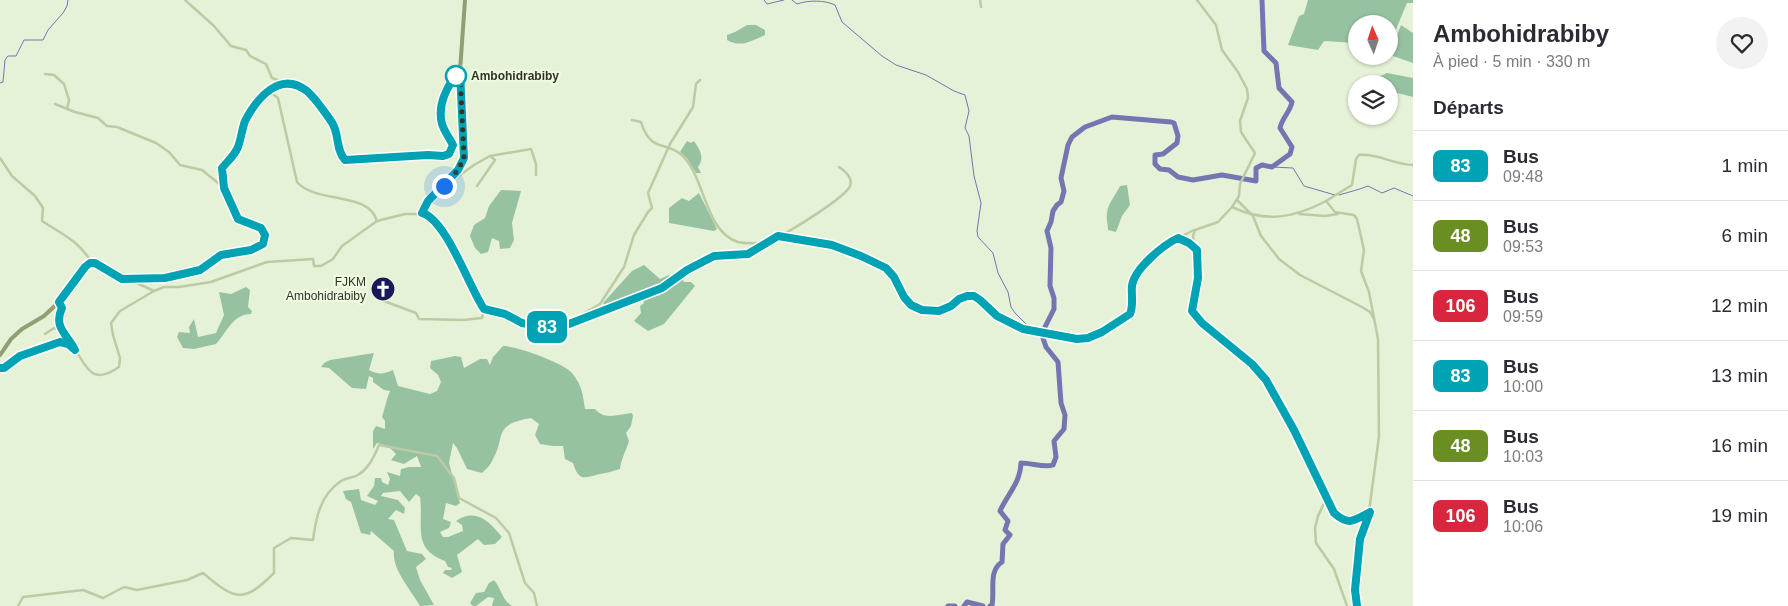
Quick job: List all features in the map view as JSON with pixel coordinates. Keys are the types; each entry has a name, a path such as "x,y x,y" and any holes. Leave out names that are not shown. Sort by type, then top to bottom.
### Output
{"main road":[{"path":"0,355 11,339 22,329 44,316 59,302 85,267 92,263 118,277 127,279 180,276 200,270 221,255 259,247 263,244 265,235 261,228 238,219 224,188 222,168 238,149 244,123 255,105 268,90 278,84 294,84 308,92 334,125 340,155 345,160 428,155 443,156 449,154 453,145 442,126 440,106 445,94 460,71 465,0"}],"street":[{"path":"185,0 214,26 231,46 246,50 250,56 266,64 272,78 286,83"},
{"path":"980,0 981,7"},
{"path":"778,236 832,245 886,268 894,277 904,297 911,305 922,310 939,311 951,306 959,299 974,296 997,316 1023,329 1077,339 1088,338 1102,332 1130,314 1132,310 1132,284 1138,272 1164,246 1195,230 1218,222 1232,207 1237,200 1240,184 1255,153 1241,132 1240,121 1248,98 1248,92 1238,72 1222,50 1216,25 1198,0"},
{"path":"422,213 428,201 458,170 464,158 460,71"},
{"path":"45,74 54,75 64,84 69,100 67,109"},
{"path":"484,309 505,314 522,323 556,329 600,304 618,279 624,267 634,235 652,208 648,193 674,136 692,107 696,84 700,80"},
{"path":"268,90 278,98 297,182 330,197 364,205 374,213 377,221"},
{"path":"55,104 98,118 107,126 117,127 156,143 169,152 180,165 202,170 224,188"},
{"path":"632,120 641,122 643,129 652,142 682,156 722,232 738,242 765,243"},
{"path":"444,186 490,156 530,149 536,164 536,175"},
{"path":"1298,214 1352,185 1356,159 1359,155 1413,165"},
{"path":"477,186 495,160 490,156"},
{"path":"0,158 12,176 35,196 43,208 42,221 76,242 84,250 92,263"},
{"path":"562,326 662,288 687,270 714,256 748,254 822,210 848,189 851,184 850,177 839,167"},
{"path":"1237,200 1253,216 1261,236 1279,259 1300,275 1370,312 1375,320"},
{"path":"1326,200 1332,210 1340,214"},
{"path":"1232,207 1253,216 1278,218 1290,213 1306,216 1352,214 1357,219 1364,250 1361,272 1369,292 1378,344 1379,436 1370,512 1360,539 1355,590 1357,606"},
{"path":"59,302 62,308 58,317 63,331 88,370 100,374 110,373 119,367 120,358 112,335 111,324 120,311 154,291 164,287 179,288 211,282 248,270 256,264 267,262 313,259 314,266 321,266 332,259 342,246 377,221 404,214 422,213 427,214 446,237 484,309 482,318 464,320 420,319 416,313 384,301 384,295 392,283"},
{"path":"1195,230 1193,236 1197,250 1198,278 1192,311 1202,323 1252,364 1266,380 1294,430 1334,513 1343,521 1350,522 1370,512"},
{"path":"1178,238 1189,243 1197,250"},
{"path":"127,279 154,291"},
{"path":"44,334 54,328 63,331"},
{"path":"0,368 4,368 20,356 60,342 68,344 75,350"},
{"path":"18,606 23,597 83,590 103,598 124,587 137,590 187,580 203,573 230,593 253,592 274,573 274,548 291,538 313,540 316,520 323,501 340,482 357,475 373,461 379,445 437,456 454,478 459,498 496,518 509,533 525,583 534,593 537,606"},
{"path":"1327,497 1318,516 1315,528 1316,543 1334,569 1347,606"}],"green space":[{"path":"1308,0 1413,0 1413,3 1407,3 1398,24 1398,15 1348,15 1348,42 1324,41 1318,50 1288,45 1299,16 1304,14"},
{"path":"747,25 756,25 765,30 765,35 741,44 727,40 727,35"},
{"path":"1401,25 1413,33 1413,63 1398,58 1398,33"},
{"path":"1398,75 1413,78 1413,97 1398,93"},
{"path":"687,141 691,143 694,141 700,151 701,160 698,167 701,173 696,173 687,158 680,152"},
{"path":"1127,185 1130,205 1122,216 1116,232 1108,230 1107,215 1109,206 1120,186"},
{"path":"501,190 521,191 512,223 514,240 510,248 500,249 499,241 492,238 488,252 481,254 475,248 470,236 474,225 485,218 489,206"},
{"path":"699,193 717,229 714,231 669,223 669,208 682,198 689,201"},
{"path":"644,265 660,279 669,275 674,278 685,276 684,282 691,282 695,286 664,324 648,331 634,321 641,313 640,306 644,303 642,299 605,306 603,303 632,271"},
{"path":"246,287 250,290 248,307 252,311 251,314 235,320 216,344 194,349 183,348 177,337 179,332 190,333 189,327 194,319 198,337 216,333 224,315 219,292 231,294"},
{"path":"503,346 539,356 567,369 572,373 580,386 585,409 595,409 607,416 632,413 631,426 626,433 629,441 620,469 586,477 580,476 573,463 565,459 563,446 540,444 535,435 539,424 531,418 510,424 505,428 491,463 482,473 467,469 453,443 449,463 460,503 456,506 446,503 443,519 451,522 449,528 440,532 443,537 448,537 463,531 462,525 456,521 470,515 482,518 493,526 502,537 495,544 484,545 478,539 457,555 462,572 452,578 443,573 445,570 451,570 452,568 448,567 445,561 427,550 423,543 420,497 416,494 409,502 400,491 383,493 381,496 398,500 405,508 404,514 396,510 388,519 394,520 407,551 422,554 426,559 416,567 420,580 434,605 420,606 399,573 394,558 394,551 371,531 370,535 361,533 351,502 346,499 343,491 359,489 361,500 375,505 378,501 367,496 374,486 375,478 381,478 382,482 388,485 390,479 387,472 400,476 401,469 421,467 417,456 404,464 391,460 396,454 388,446 377,443 373,449 373,431 376,426 385,429 385,421 382,417 390,391 384,390 373,382 373,378 369,376 366,389 352,388 329,368 321,367 330,360 374,353 369,370 381,373 393,370 398,386 430,394 437,391 441,382 438,375 430,368 431,361 455,356 461,357 464,368 480,359 487,359 490,365 493,357"},
{"path":"494,580 508,603 512,606 492,606 494,598 488,597 476,606 473,606 470,603 476,593 484,592 489,583"}],"waterway":[{"path":"0,83 3,82 5,60 8,56 16,56 24,40 43,40 48,30 63,13 68,0"},
{"path":"764,0 767,4 784,0"},
{"path":"792,0 797,4 816,1 835,5 842,22 882,56 896,65 926,75 965,95 969,111 965,128 969,136 974,176 981,203 977,231 978,237 993,253 998,273 1008,292 1011,307 1015,313 1030,328 1043,331"},
{"path":"990,606 993,599 993,576 995,570 1002,562 1003,544 1010,535 1005,530 1008,521 1000,511 1016,483 1021,463 1053,465 1056,457 1054,441 1064,429 1065,415 1061,403 1058,362 1046,347 1043,331 1054,309 1054,298 1050,286 1051,248 1047,231 1053,211 1061,202 1064,191 1061,178 1068,145 1072,137 1085,127 1112,117 1171,122 1174,123 1178,136 1177,143 1163,154 1155,155 1155,164 1160,169 1169,170 1178,177 1193,180 1222,175 1256,181 1256,168 1262,165 1272,167 1290,154 1292,147 1280,128 1292,102 1279,88 1276,63 1264,51 1262,0"},
{"path":"1272,167 1293,168 1304,186 1335,195"},
{"path":"1339,195 1368,186 1382,193 1394,188 1413,196"},
{"path":"964,606 967,602 983,606"},
{"path":"948,606 955,606"}],"bus line":[{"name":"83","path":"0,368 4,368 20,356 60,342 68,344 75,350 61,328 58,317 62,308 59,302 90,263 95,263 122,279 165,278 200,270 221,255 251,250 263,244 265,235 261,228 238,219 224,188 222,168 238,149 244,123 255,105 268,90 278,84 286,83 294,84 308,92 334,125 340,155 345,160 428,155 443,156 449,154 453,145 442,126 440,106 455,76 460,71 464,158 452,178 428,201 422,213 427,214 446,237 484,309 505,314 522,323 556,329 577,322 601,310 662,288 687,270 714,256 740,256 748,254 778,236 832,245 886,268 894,277 904,297 911,305 922,310 939,311 951,306 959,299 974,296 997,316 1023,329 1077,339 1088,338 1102,332 1130,314 1132,310 1132,284 1138,272 1164,246 1178,238 1189,243 1197,250 1198,268 1192,311 1202,323 1246,358 1266,380 1301,443 1334,513 1343,521 1350,522 1370,512 1360,539 1355,590 1357,606"}],"place":[{"name":"Ambohidrabiby","path":"456,76"},
{"name":"FJKM Ambohidrabiby","path":"383,289"}],"route":[{"path":"444,186 458,170 464,158 460,71 456,76"}]}
